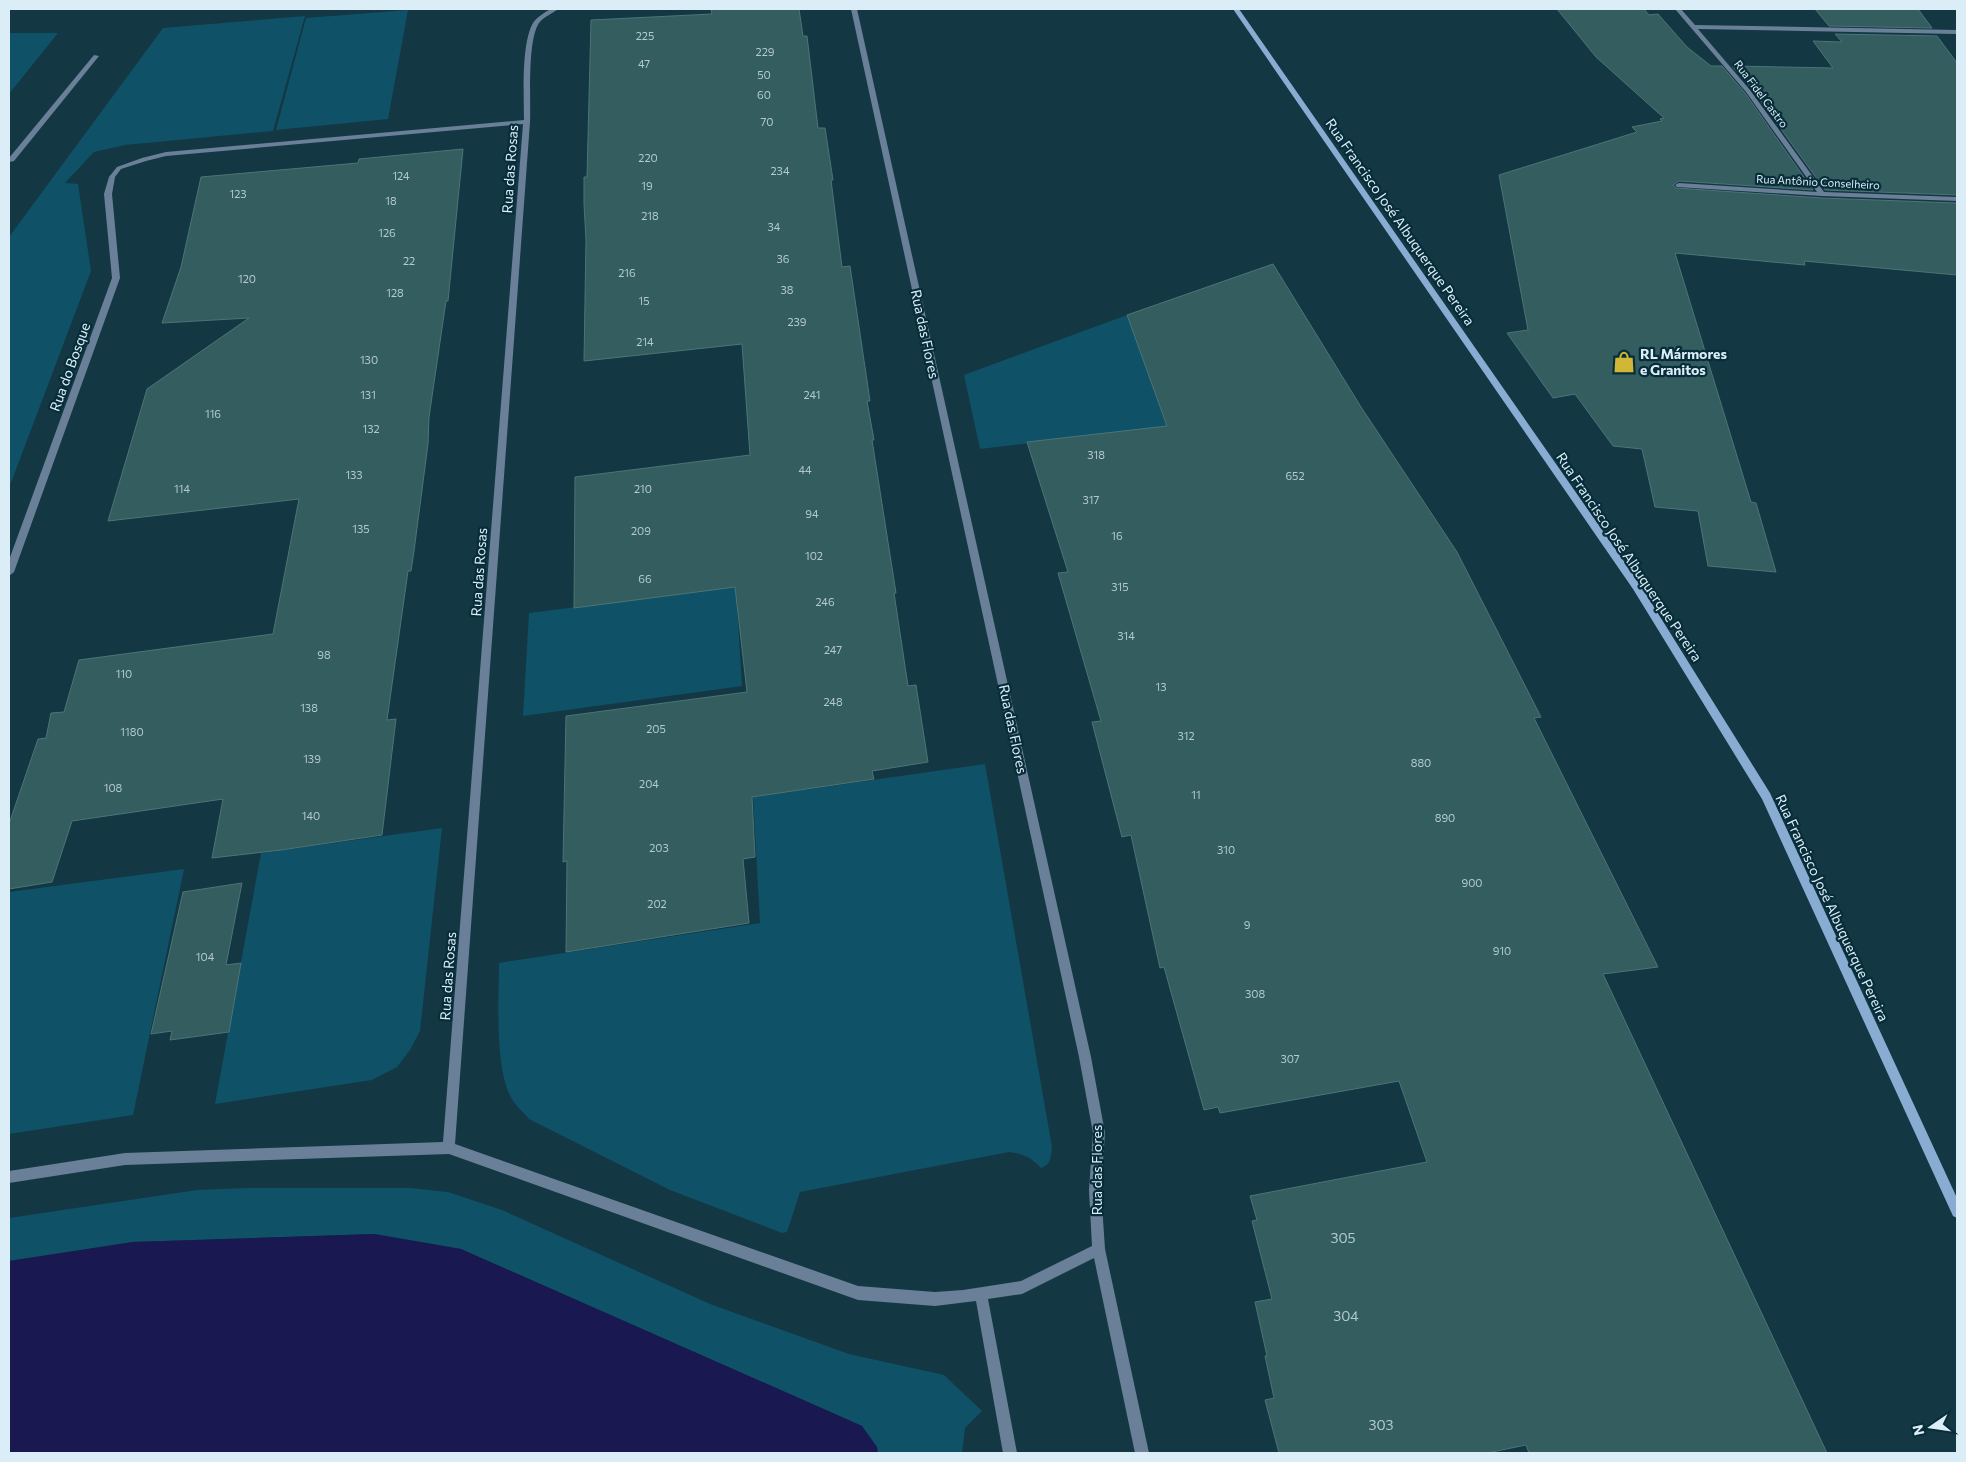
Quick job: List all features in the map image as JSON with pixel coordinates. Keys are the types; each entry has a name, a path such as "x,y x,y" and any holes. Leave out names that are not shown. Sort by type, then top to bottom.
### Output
{"main road":[{"name":"Rua Francisco José Albuquerque Pereira","path":"1236,9 1636,586 1766,796 1957,1212"}],"street":[{"name":"Rua das Rosas","path":"449,1148 527,122 531,39 536,24 545,14 555,9"},
{"name":"Rua das Flores","path":"854,9 1085,1057 1099,1133 1095,1190 1099,1249 1142,1453"},
{"name":"Rua Fidel Castro","path":"1678,9 1748,91 1822,194"},
{"path":"1695,27 1957,32"},
{"path":"9,160 12,160 96,56"},
{"name":"Rua do Bosque","path":"9,572 116,278 108,194 112,177 119,168 166,154 527,122"},
{"name":"Rua Antônio Conselheiro","path":"1678,185 1822,194 1957,199"},
{"path":"9,1177 125,1159 449,1148 858,1293 935,1299 1022,1287 1099,1249"},
{"path":"981,1294 1010,1453"}],"shaded area":[{"path":"408,10 388,119 276,130 306,18"},
{"path":"305,16 273,131 125,145 94,152 65,183 78,184 91,271 9,488 9,237 163,28"},
{"path":"9,33 58,33 9,94"},
{"path":"1127,315 1167,427 980,449 964,375"},
{"path":"736,587 742,686 523,716 529,613"},
{"path":"985,764 1052,1147 1050,1160 1047,1165 1041,1168 1034,1161 1023,1155 1009,1152 800,1192 787,1232 782,1233 670,1190 529,1119 516,1106 507,1088 500,1054 498,1015 499,963 760,923 753,797"},
{"path":"442,828 420,1031 410,1050 397,1067 372,1080 215,1104 261,853"},
{"path":"184,869 133,1115 9,1134 9,892"},
{"path":"248,1188 410,1188 448,1192 502,1210 710,1304 849,1354 944,1375 982,1411 965,1428 962,1453 878,1453 862,1426 461,1249 374,1234 133,1242 9,1261 9,1218 197,1190"},
{"path":"374,1234 461,1249 862,1426 877,1447 878,1453 9,1453 9,1261 133,1242"}],"building":[{"path":"711,9 799,9 803,36 807,36 818,128 825,128 833,180 831,180 842,267 850,266 870,401 867,401 874,440 872,440 896,593 894,593 908,686 916,685 928,762 872,771 874,779 752,797 755,857 743,859 749,923 566,952 567,861 563,862 566,716 747,692 735,587 574,608 575,477 750,455 742,344 584,361 586,240 584,177 587,177 591,20 712,14"},
{"path":"1557,9 1644,9 1649,15 1658,14 1687,47 1711,66 1722,66 1745,93 1813,190 1679,181 1673,185 1676,188 1822,198 1957,203 1957,275 1804,261 1805,265 1675,253 1751,502 1756,503 1776,572 1708,566 1698,511 1655,507 1642,449 1613,446 1575,394 1553,398 1507,333 1528,330 1499,175 1637,132 1632,127 1662,121 1660,119 1664,118 1596,57"},
{"path":"1815,9 1918,9 1932,28 1829,26"},
{"path":"1835,34 1937,36 1957,63 1957,195 1825,190 1752,89 1732,66 1833,68 1813,41 1842,42"},
{"path":"463,149 448,301 446,301 429,417 428,444 414,551 411,571 408,571 387,720 396,719 382,835 212,858 223,799 72,821 52,882 9,889 9,824 38,739 46,738 51,713 64,712 79,660 273,634 299,499 108,521 147,389 249,318 162,323 181,267 201,177 358,163 359,159"},
{"path":"1273,264 1361,407 1457,552 1541,717 1534,718 1658,967 1603,974 1827,1453 1529,1453 1526,1445 1487,1453 1279,1453 1265,1400 1274,1398 1255,1302 1272,1299 1252,1221 1257,1220 1250,1196 1427,1162 1399,1081 1220,1113 1218,1107 1204,1110 1164,967 1160,968 1131,835 1122,837 1092,722 1101,721 1058,573 1068,572 1027,442 1167,426 1127,315"},
{"path":"242,883 226,965 241,963 229,1032 170,1040 172,1031 151,1034 183,892"}],"place":[{"name":"RL Mármores e Granitos","path":"1624,362"}]}
